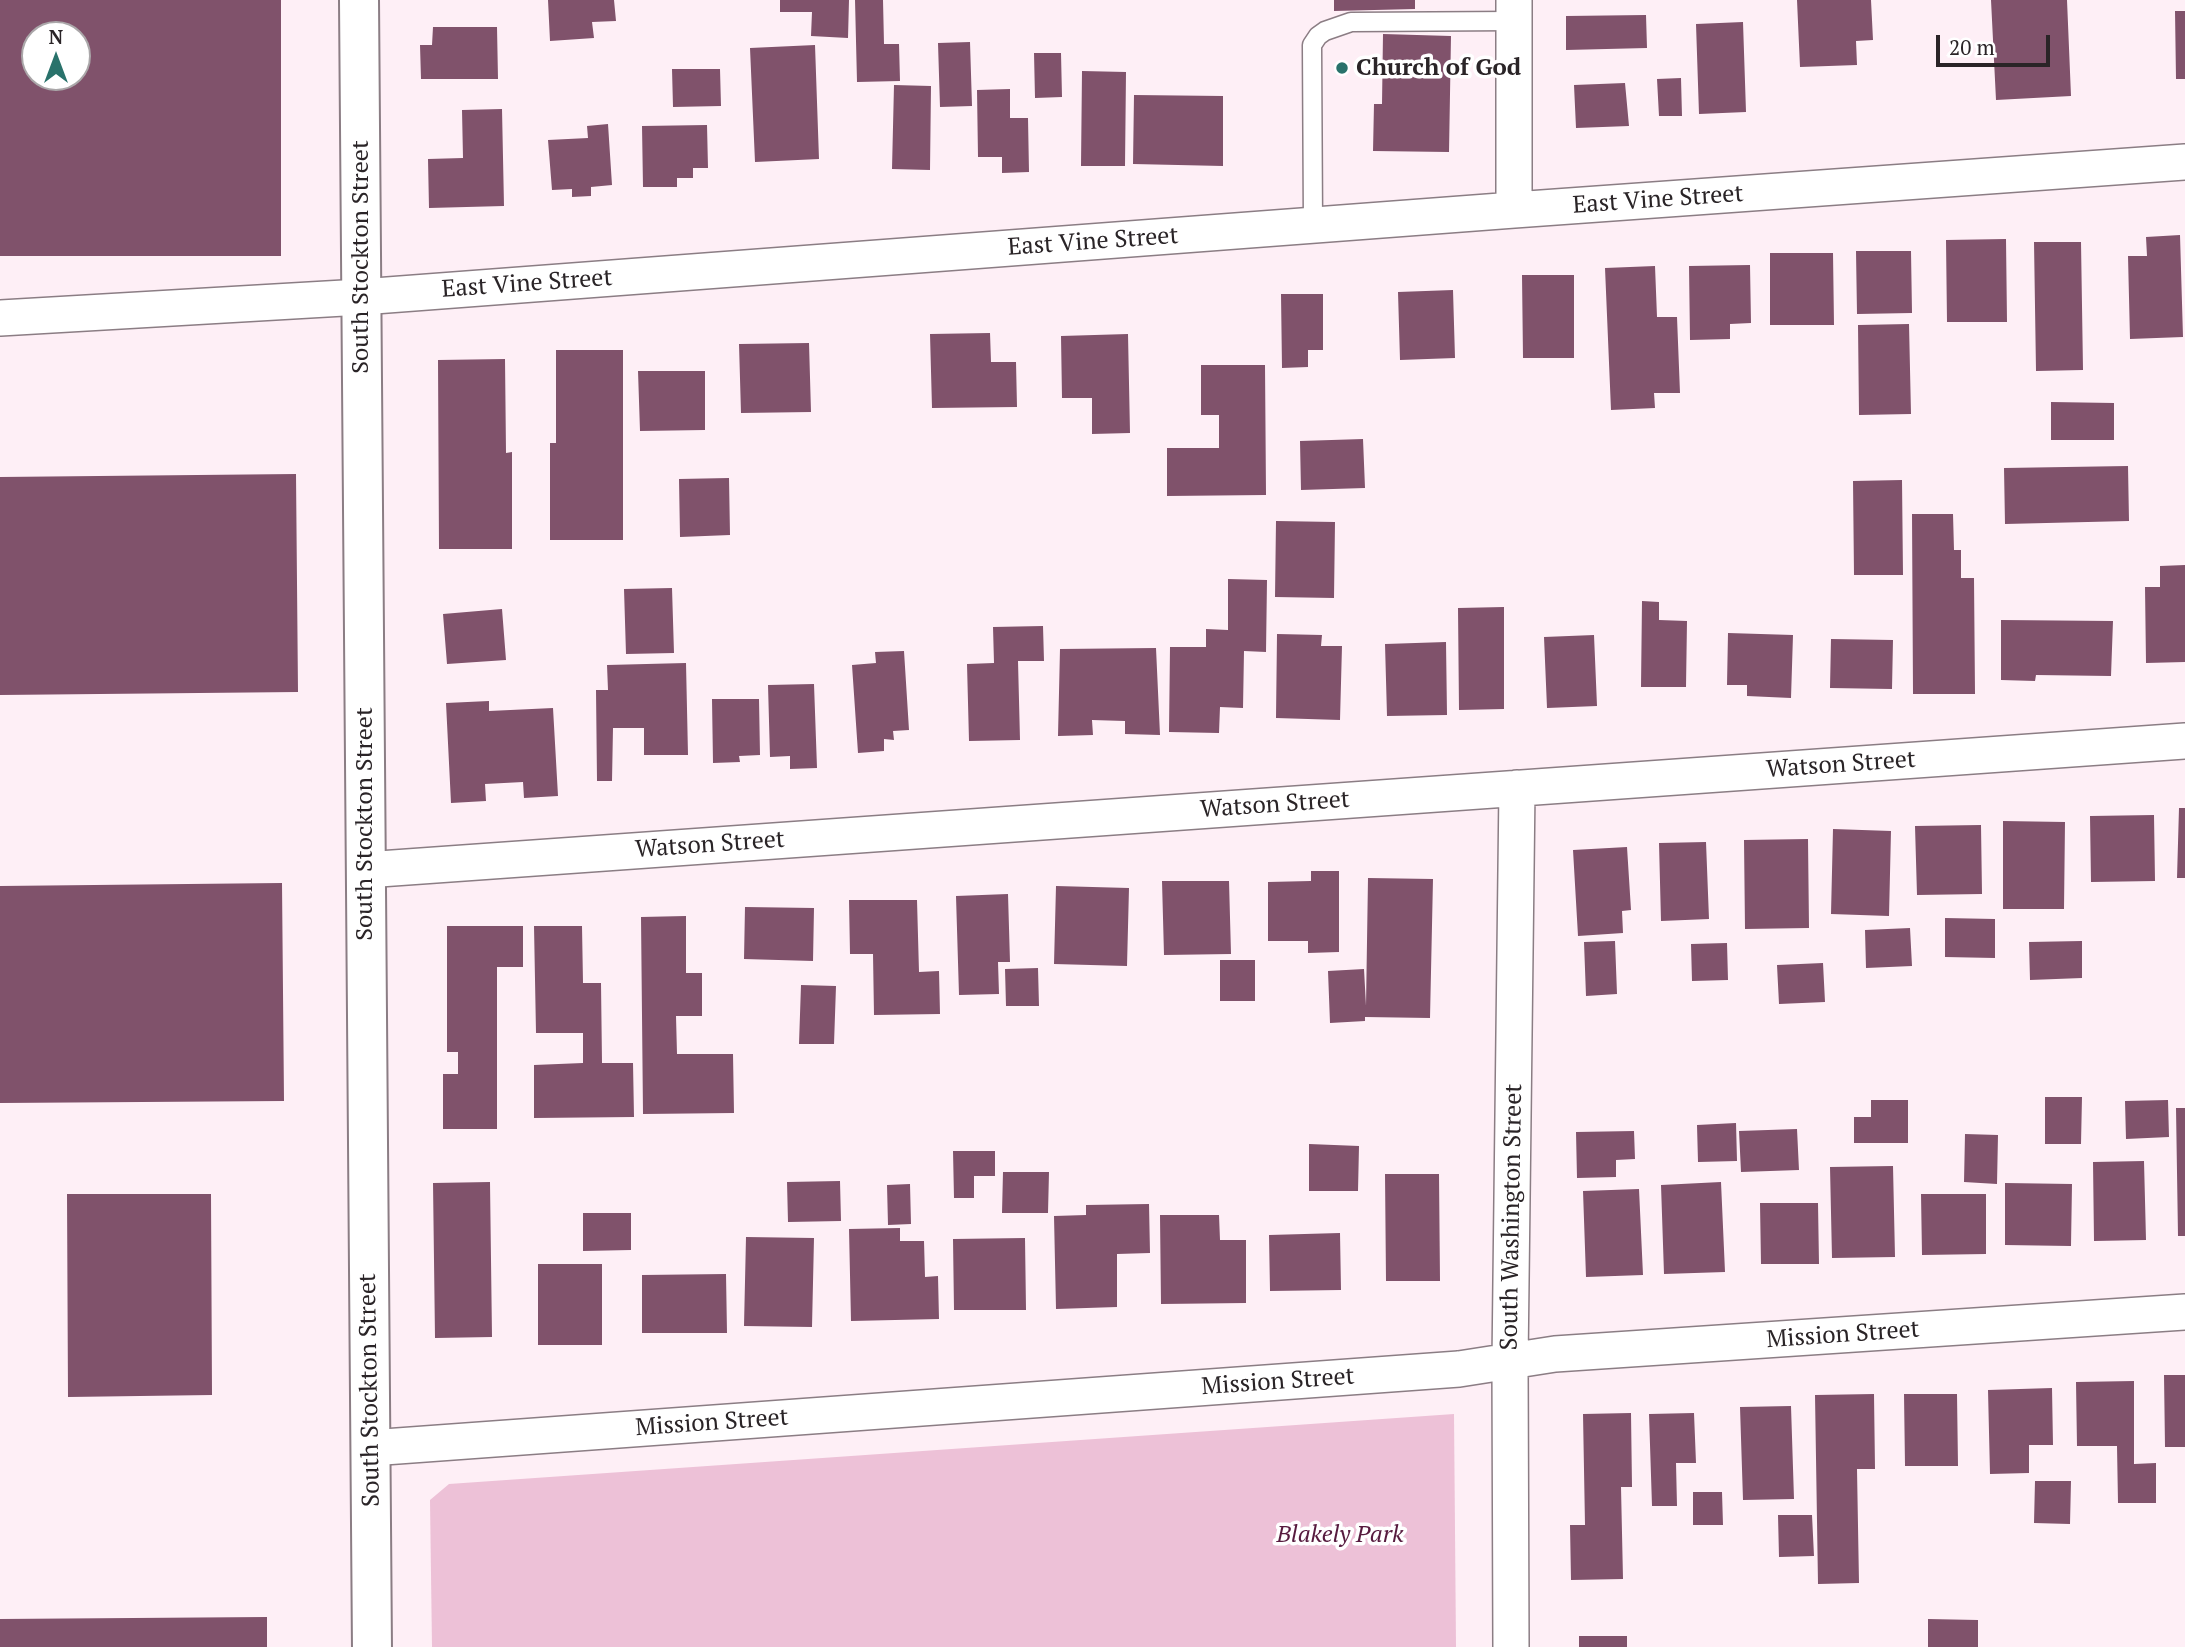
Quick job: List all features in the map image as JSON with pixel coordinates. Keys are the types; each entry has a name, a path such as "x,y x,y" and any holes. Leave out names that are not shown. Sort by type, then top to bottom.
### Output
{"street":[{"name":"South Stockton Street","path":"359,0 372,1647"},
{"path":"1514,11 1514,210"},
{"name":"East Vine Street","path":"0,318 361,297 1514,210 2185,163"},
{"name":"Watson Street","path":"365,870 2185,741"},
{"name":"South Washington Street","path":"1511,1647 1510,1362 1517,788"},
{"name":"Mission Street","path":"370,1448 1459,1369 1555,1354 2185,1312"}],"lane":[{"path":"1313,225 1312,45 1318,36 1351,22 1514,11"}],"green space":[{"name":"Blakely Park","path":"1454,1414 1456,1647 432,1647 430,1500 449,1484"}],"building":[{"path":"0,0 281,0 281,256 0,256"},
{"path":"548,0 614,0 616,21 592,22 594,38 550,41"},
{"path":"780,0 849,0 848,38 811,36 812,12 780,12"},
{"path":"855,0 883,0 884,44 899,44 900,81 857,82"},
{"path":"1334,0 1415,0 1415,9 1334,11"},
{"path":"1797,0 1871,0 1873,40 1856,41 1857,65 1800,67"},
{"path":"1991,0 2067,0 2071,96 1996,100"},
{"path":"2175,11 2185,11 2185,79 2176,79"},
{"path":"1646,15 1647,48 1566,50 1566,16"},
{"path":"1743,22 1746,112 1699,114 1696,24"},
{"path":"433,27 497,27 498,79 421,79 420,45 432,45"},
{"path":"1383,34 1451,36 1449,152 1373,151 1374,104 1382,104"},
{"path":"970,42 972,106 940,107 938,43"},
{"path":"815,45 819,159 755,162 750,48"},
{"path":"1034,53 1061,53 1062,97 1035,98"},
{"path":"672,69 720,69 721,106 673,107"},
{"path":"1082,71 1126,72 1125,166 1081,166"},
{"path":"1681,78 1682,116 1659,116 1657,79"},
{"path":"1625,83 1629,126 1576,128 1574,85"},
{"path":"894,85 931,86 930,170 892,169"},
{"path":"1010,89 1010,118 1028,118 1029,172 1002,173 1002,157 978,157 977,90"},
{"path":"1134,95 1223,96 1223,166 1133,164"},
{"path":"502,109 504,206 429,208 428,159 463,158 462,110"},
{"path":"608,124 612,185 591,187 591,196 572,197 572,189 552,190 548,140 588,138 587,126"},
{"path":"707,125 708,168 693,168 693,178 677,178 677,187 643,187 642,126"},
{"path":"2180,235 2183,337 2130,339 2128,256 2147,256 2146,237"},
{"path":"2006,239 2007,322 1947,322 1946,240"},
{"path":"2034,242 2081,242 2083,370 2036,371"},
{"path":"1856,251 1911,251 1912,313 1857,314"},
{"path":"1770,253 1833,253 1834,325 1770,325"},
{"path":"1750,265 1751,323 1730,324 1730,339 1690,340 1689,266"},
{"path":"1655,266 1657,317 1677,317 1680,393 1654,393 1655,408 1611,410 1605,268"},
{"path":"1522,275 1574,275 1574,358 1523,358"},
{"path":"1453,290 1455,358 1400,360 1398,292"},
{"path":"1281,294 1323,294 1323,350 1308,350 1308,367 1282,368"},
{"path":"1909,324 1911,414 1859,415 1858,325"},
{"path":"990,333 991,362 1016,362 1017,407 932,408 930,334"},
{"path":"1128,334 1130,433 1092,434 1092,398 1062,398 1061,336"},
{"path":"809,343 811,412 741,413 739,344"},
{"path":"556,350 623,350 623,540 550,540 550,443 556,443"},
{"path":"505,359 506,453 512,452 512,549 439,549 438,360"},
{"path":"1201,365 1265,365 1266,495 1167,496 1167,448 1219,448 1219,415 1201,415"},
{"path":"638,371 705,371 705,430 640,431"},
{"path":"2051,402 2114,403 2114,440 2051,440"},
{"path":"1363,439 1365,488 1301,490 1300,441"},
{"path":"2128,466 2129,521 2005,524 2004,468"},
{"path":"296,474 298,692 0,695 0,477"},
{"path":"729,478 730,535 680,537 679,479"},
{"path":"1902,480 1903,575 1854,575 1853,481"},
{"path":"1912,514 1953,514 1954,550 1961,550 1961,578 1974,578 1975,694 1913,694"},
{"path":"1276,521 1335,522 1334,598 1275,597"},
{"path":"2185,565 2185,662 2146,663 2145,587 2160,587 2160,566"},
{"path":"1228,579 1267,580 1266,652 1244,651 1243,708 1220,707 1219,733 1169,732 1170,647 1206,647 1206,629 1228,630"},
{"path":"672,588 674,653 626,654 624,589"},
{"path":"1642,601 1659,602 1659,620 1687,621 1686,687 1641,687"},
{"path":"1504,607 1504,709 1459,710 1458,608"},
{"path":"502,609 506,660 447,664 443,614"},
{"path":"2001,620 2113,621 2111,676 2036,675 2035,681 2001,680"},
{"path":"1043,626 1044,661 1018,661 1020,740 969,741 967,664 994,663 993,627"},
{"path":"1728,633 1793,635 1791,698 1747,696 1747,685 1727,685"},
{"path":"1277,634 1322,635 1321,646 1342,646 1340,720 1276,718"},
{"path":"1594,635 1597,706 1547,708 1544,637"},
{"path":"1831,639 1893,640 1892,689 1830,688"},
{"path":"1446,642 1447,715 1387,716 1385,644"},
{"path":"1156,648 1160,735 1125,734 1125,721 1092,720 1093,735 1058,736 1060,649"},
{"path":"904,651 909,730 893,731 894,740 884,739 884,751 858,753 852,665 876,663 875,652"},
{"path":"686,663 688,755 644,755 644,728 613,728 612,781 597,781 596,690 608,690 607,665"},
{"path":"814,684 817,768 790,769 790,756 770,757 768,685"},
{"path":"712,699 759,699 760,755 739,756 740,762 713,763"},
{"path":"489,701 489,711 553,708 558,796 524,798 523,782 485,784 486,801 451,803 446,703"},
{"path":"2179,808 2185,808 2185,878 2177,878"},
{"path":"2154,815 2155,881 2091,882 2090,816"},
{"path":"2003,821 2065,822 2064,909 2003,909"},
{"path":"1981,825 1982,894 1917,895 1915,826"},
{"path":"1833,829 1891,831 1889,916 1831,914"},
{"path":"1808,839 1809,928 1745,929 1744,840"},
{"path":"1706,842 1709,919 1661,921 1659,843"},
{"path":"1627,847 1631,910 1622,911 1623,933 1578,936 1573,850"},
{"path":"1311,871 1339,871 1339,952 1308,953 1308,941 1268,941 1268,882 1311,881"},
{"path":"1368,878 1433,879 1430,1018 1365,1017 1365,1021 1330,1023 1328,971 1364,969 1366,1006"},
{"path":"1162,881 1229,881 1231,954 1164,955"},
{"path":"282,883 284,1101 0,1103 0,886"},
{"path":"1056,886 1129,888 1127,966 1054,964"},
{"path":"1008,894 1010,962 998,962 999,994 959,995 956,896"},
{"path":"849,900 917,900 919,972 939,971 940,1014 874,1015 873,954 850,954"},
{"path":"745,907 814,908 813,961 744,959"},
{"path":"686,916 686,973 702,973 702,1016 676,1016 677,1054 733,1054 734,1113 643,1114 641,917"},
{"path":"1945,918 1995,919 1995,958 1945,957"},
{"path":"447,926 523,926 523,967 497,967 497,1129 443,1129 443,1074 458,1074 458,1052 447,1052"},
{"path":"534,926 582,926 583,983 601,983 602,1063 633,1063 634,1117 534,1118 534,1065 583,1063 583,1033 536,1033"},
{"path":"1910,928 1912,966 1866,968 1865,930"},
{"path":"1615,941 1617,994 1586,996 1584,942"},
{"path":"2082,941 2082,978 2030,980 2029,942"},
{"path":"1727,943 1728,980 1692,981 1691,944"},
{"path":"1220,960 1255,960 1255,1001 1220,1001"},
{"path":"1823,963 1825,1002 1779,1004 1777,965"},
{"path":"1038,968 1039,1006 1006,1006 1005,969"},
{"path":"801,985 836,986 834,1044 799,1044"},
{"path":"2045,1097 2082,1097 2081,1144 2045,1144"},
{"path":"1871,1100 1908,1100 1908,1143 1854,1143 1854,1117 1871,1117"},
{"path":"2168,1100 2169,1137 2126,1139 2125,1101"},
{"path":"2176,1108 2185,1108 2185,1236 2178,1236"},
{"path":"1736,1123 1737,1161 1698,1162 1697,1125"},
{"path":"1797,1129 1799,1170 1741,1172 1739,1131"},
{"path":"1634,1131 1635,1159 1616,1160 1616,1177 1577,1178 1576,1132"},
{"path":"1965,1134 1998,1135 1997,1184 1964,1182"},
{"path":"1309,1144 1359,1146 1358,1191 1309,1191"},
{"path":"953,1151 995,1151 995,1176 974,1176 974,1198 954,1198"},
{"path":"2144,1161 2146,1240 2094,1241 2093,1162"},
{"path":"1893,1166 1895,1257 1832,1258 1830,1167"},
{"path":"1003,1172 1049,1172 1048,1213 1002,1213"},
{"path":"1385,1174 1439,1174 1440,1281 1386,1281"},
{"path":"840,1181 841,1221 788,1222 787,1182"},
{"path":"490,1182 492,1337 435,1338 433,1183"},
{"path":"1721,1182 1725,1272 1664,1274 1661,1185"},
{"path":"2005,1183 2072,1184 2071,1246 2005,1245"},
{"path":"910,1184 911,1224 888,1225 887,1185"},
{"path":"1639,1189 1643,1275 1586,1277 1583,1191"},
{"path":"67,1194 211,1194 212,1395 68,1397"},
{"path":"1921,1194 1986,1194 1986,1254 1922,1255"},
{"path":"1760,1203 1818,1203 1819,1264 1761,1264"},
{"path":"1149,1204 1150,1253 1117,1254 1117,1307 1056,1309 1054,1216 1086,1215 1086,1205"},
{"path":"583,1213 631,1213 631,1250 583,1251"},
{"path":"1160,1215 1219,1215 1220,1240 1246,1240 1246,1303 1161,1304"},
{"path":"900,1228 900,1241 924,1241 925,1277 938,1276 939,1319 851,1321 849,1229"},
{"path":"1340,1233 1341,1290 1270,1291 1269,1235"},
{"path":"746,1237 814,1238 812,1327 744,1326"},
{"path":"1025,1238 1026,1310 954,1310 953,1239"},
{"path":"538,1264 602,1264 602,1345 538,1345"},
{"path":"726,1274 727,1333 642,1333 642,1275"},
{"path":"2164,1375 2185,1375 2185,1447 2165,1447"},
{"path":"2134,1381 2134,1464 2156,1463 2156,1503 2118,1503 2117,1446 2077,1446 2076,1382"},
{"path":"2052,1388 2053,1445 2029,1445 2029,1473 1990,1474 1988,1390"},
{"path":"1874,1394 1875,1469 1857,1469 1859,1583 1818,1584 1815,1395"},
{"path":"1904,1394 1957,1394 1958,1466 1905,1466"},
{"path":"1791,1406 1794,1499 1743,1500 1740,1407"},
{"path":"1631,1413 1632,1487 1621,1487 1623,1579 1571,1580 1570,1525 1585,1525 1583,1414"},
{"path":"1694,1413 1696,1463 1676,1463 1677,1506 1652,1506 1649,1414"},
{"path":"2035,1481 2071,1481 2070,1524 2034,1523"},
{"path":"1693,1492 1722,1492 1723,1525 1693,1525"},
{"path":"1778,1515 1812,1515 1814,1556 1779,1557"},
{"path":"267,1617 267,1647 0,1647 0,1619"},
{"path":"1928,1619 1978,1620 1978,1647 1928,1647"},
{"path":"1579,1636 1627,1636 1627,1647 1579,1647"}],"place":[{"name":"Church of God","path":"1342,68"}]}
